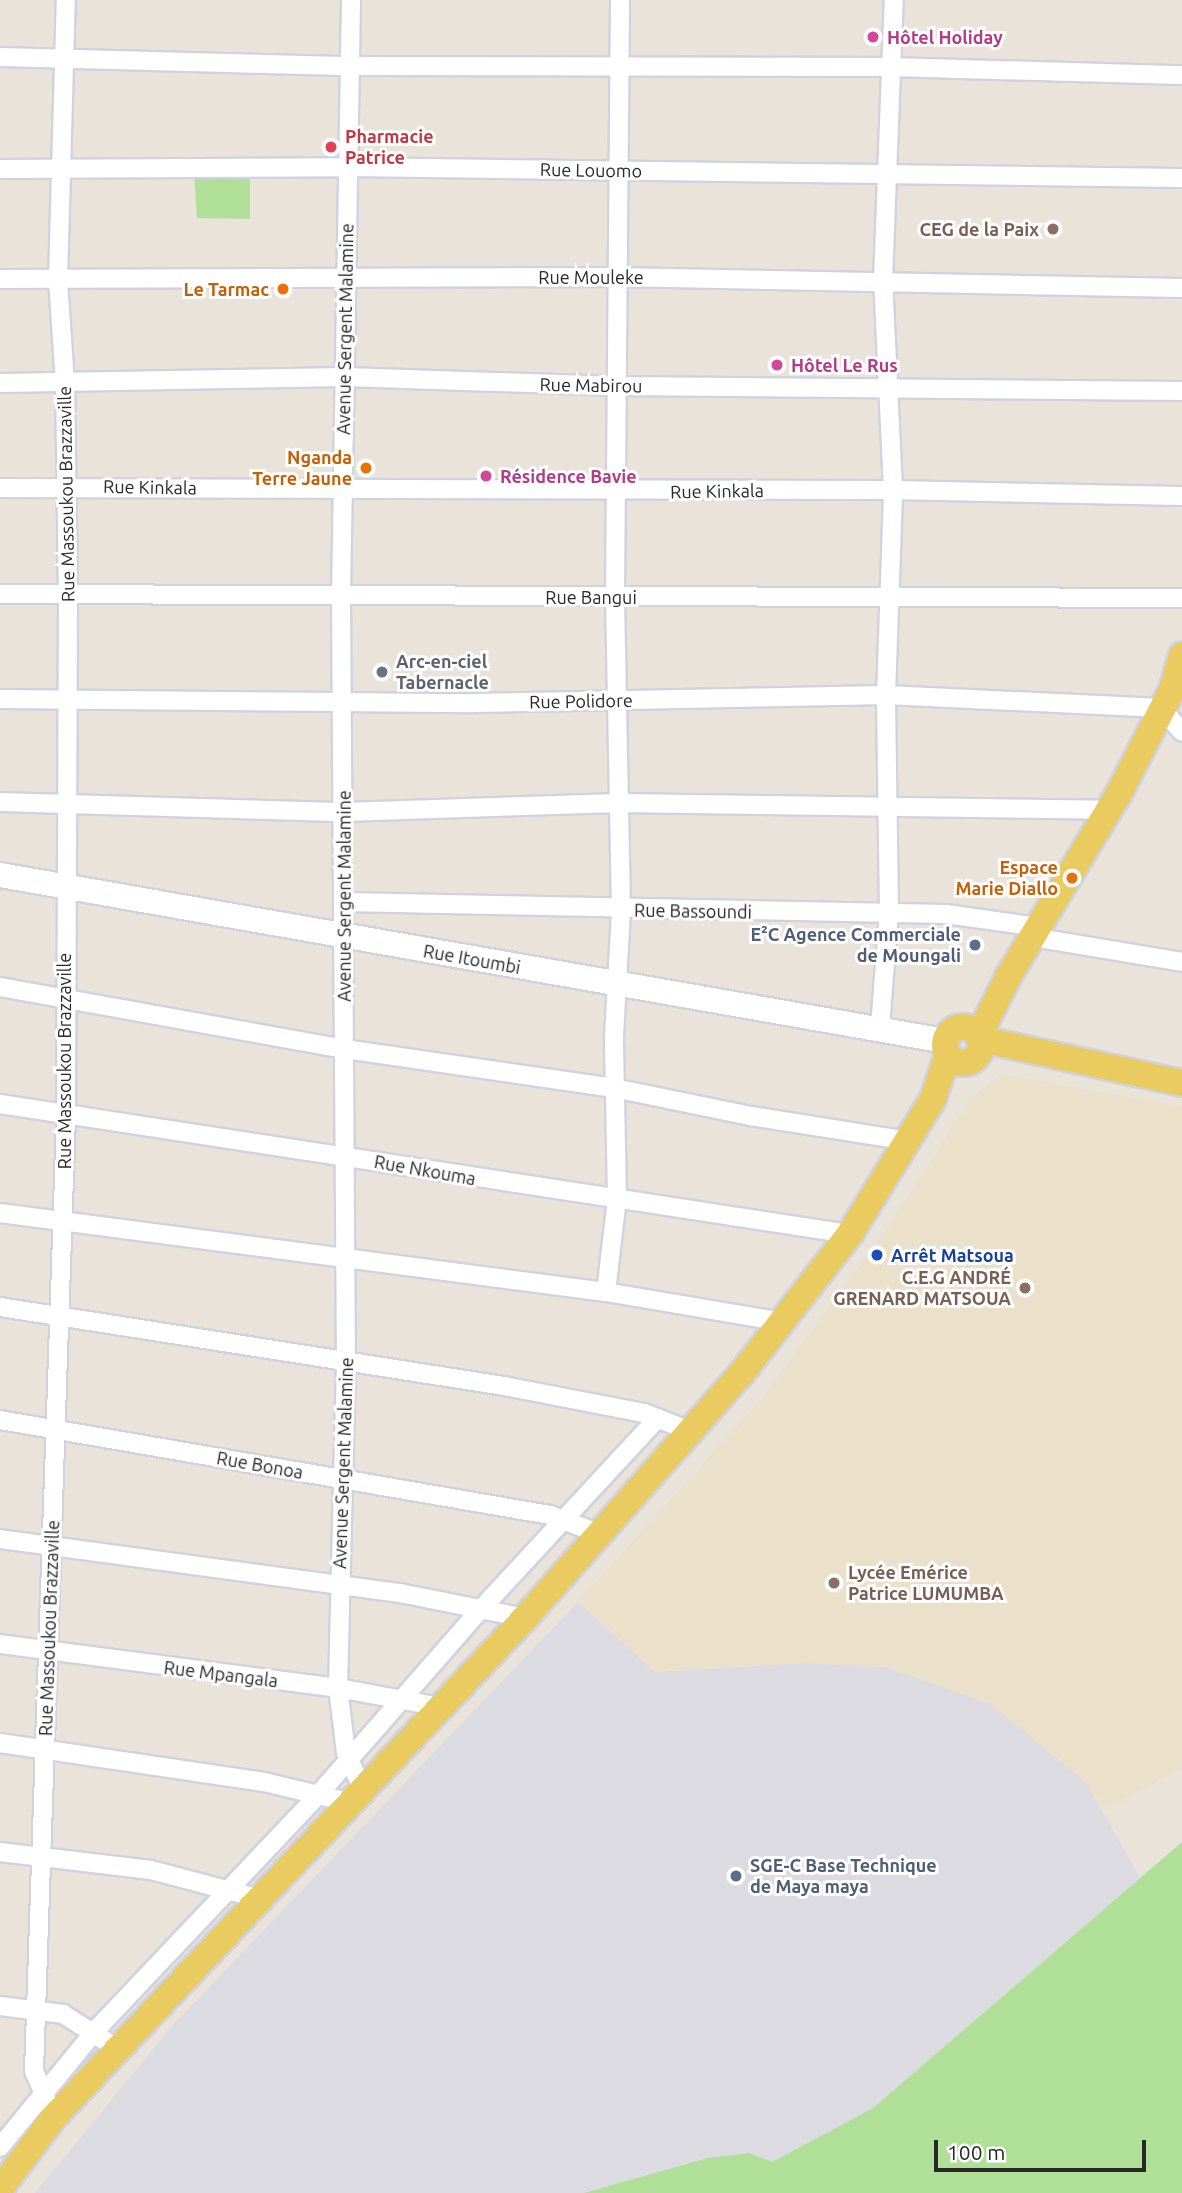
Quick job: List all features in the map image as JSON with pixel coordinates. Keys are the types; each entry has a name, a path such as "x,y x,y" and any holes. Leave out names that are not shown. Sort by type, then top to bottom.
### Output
{"main road":[{"path":"0,2189 30,2148 48,2106 119,2050 355,1795 525,1618 783,1322 850,1234 1114,802 1130,785 1174,714 1182,655"},
{"path":"965,1045 1061,1059 1182,1083"}],"street":[{"name":"Rue Massoukou Brazzaville","path":"48,2106 34,2071 66,1115 63,1000 69,803 68,595 65,383 58,279 66,0"},
{"name":"Avenue Sergent Malamine","path":"351,0 341,594 345,701 341,1156 346,1360 340,1478 338,1688 355,1795"},
{"path":"606,1292 617,1199 614,1088 621,910 615,597 619,492 618,277 622,65 620,0"},
{"path":"880,1027 889,913 886,695 893,490 883,280 894,0"},
{"path":"0,57 351,66 891,67 1182,75"},
{"name":"Rue Louomo","path":"0,169 347,167 1182,178"},
{"name":"Rue Mouleke","path":"0,279 618,277 883,280 1182,288"},
{"name":"Rue Mabirou","path":"0,383 346,377 618,386 1182,391"},
{"name":"Rue Kinkala","path":"0,488 66,486 619,492 893,490 1182,496"},
{"name":"Rue Bangui","path":"0,594 1182,598"},
{"name":"Rue Polidore","path":"0,699 619,701 886,695 1174,714"},
{"path":"0,802 344,812 619,803 887,809 1114,802"},
{"name":"Rue Itoumbi","path":"0,875 344,938 880,1027 965,1045"},
{"name":"Rue Bassoundi","path":"345,902 988,917 1036,932 1182,962"},
{"path":"0,987 344,1049 614,1088 751,1116 908,1140"},
{"name":"Rue Nkouma","path":"0,1104 850,1234"},
{"path":"0,1213 606,1292 783,1322"},
{"path":"0,1307 504,1386 658,1418 690,1431"},
{"path":"1,2142 48,2106 94,2032 318,1795 481,1609 566,1521 658,1418"},
{"name":"Rue Bonoa","path":"0,1420 340,1478 566,1521 600,1534"},
{"path":"0,1539 340,1587 525,1618"},
{"name":"Rue Mpangala","path":"0,1644 338,1688 441,1707"},
{"path":"0,1743 44,1748 318,1795 355,1795"},
{"path":"0,1852 151,1870 261,1899"},
{"path":"0,2006 63,2014 119,2050"},
{"path":"1,2142 30,2148"}],"shaded area":[{"path":"1001,1074 1182,1106 1182,1768 1105,1810 1086,1782 991,1704 886,1667 805,1663 655,1672 578,1602 759,1402 883,1235 971,1098"},
{"path":"578,1602 655,1672 805,1663 886,1667 991,1704 1086,1782 1140,1878 873,2108 772,2162 684,2193 35,2193 172,2026"}],"green space":[{"path":"194,171 218,171 220,178 250,177 250,219 197,218"},
{"path":"1182,1842 1182,2193 584,2193 708,2158 749,2153 772,2162 873,2108"}],"place":[{"name":"Hôtel Holiday","path":"873,37"},
{"name":"Pharmacie Patrice","path":"331,147"},
{"name":"CEG de la Paix","path":"1053,229"},
{"name":"Le Tarmac","path":"283,289"},
{"name":"Hôtel Le Rus","path":"777,365"},
{"name":"Nganda Terre Jaune","path":"366,468"},
{"name":"Résidence Bavie","path":"486,476"},
{"name":"Arc-en-ciel Tabernacle","path":"382,672"},
{"name":"Espace Marie Diallo","path":"1072,878"},
{"name":"E²C Agence Commerciale de Moungali","path":"975,945"},
{"name":"Arrêt Matsoua","path":"877,1255"},
{"name":"C.E.G ANDRÉ GRENARD MATSOUA","path":"1025,1288"},
{"name":"Lycée Emérice Patrice LUMUMBA","path":"834,1583"},
{"name":"SGE-C Base Technique de Maya maya","path":"736,1876"}]}
